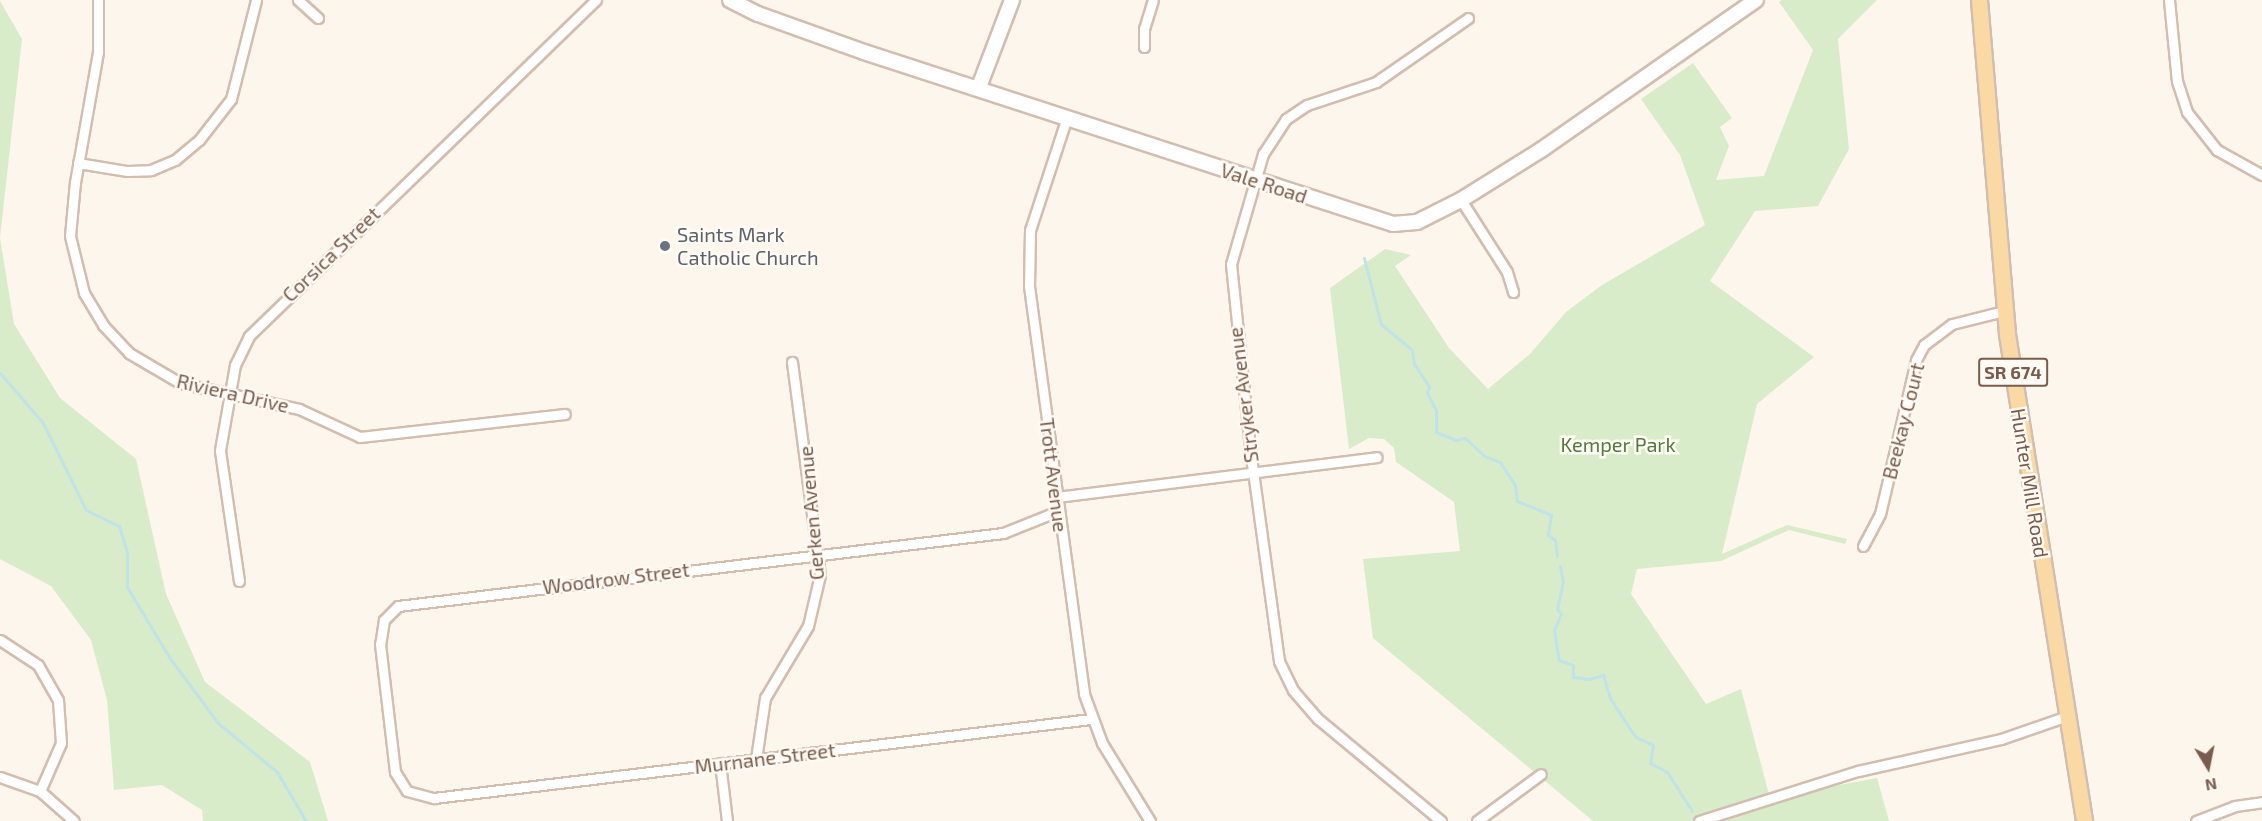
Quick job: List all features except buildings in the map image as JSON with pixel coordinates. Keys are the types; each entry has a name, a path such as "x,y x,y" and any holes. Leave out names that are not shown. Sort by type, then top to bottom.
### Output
{"main road":[{"name":"Vale Road","path":"730,0 795,28 1393,224 1418,222 1461,200 1756,0"},
{"path":"980,87 1012,0"},
{"name":"Hunter Mill Road","path":"1979,0 2004,311 2065,717 2084,821"}],"street":[{"name":"Riviera Drive","path":"98,0 98,52 70,215 72,255 84,293 98,318 115,340 145,365 180,383 310,412 360,437 565,414"},
{"path":"78,163 127,171 151,170 175,160 199,140 231,99 256,0"},
{"path":"298,0 318,18"},
{"name":"Corsica Street","path":"239,581 220,472 222,431 241,350 257,324 596,0"},
{"path":"1144,47 1144,29 1153,0"},
{"path":"2169,0 2177,81 2187,112 2217,150 2262,175"},
{"name":"Stryker Avenue","path":"1441,821 1318,719 1286,677 1275,645 1231,287 1231,264 1254,180 1269,142 1296,111 1376,82 1468,18"},
{"name":"Trott Avenue","path":"1067,117 1038,199 1028,261 1073,627 1091,719 1113,763 1150,821"},
{"path":"1461,200 1507,272 1513,292"},
{"name":"Beekay Court","path":"1863,546 1880,514 1913,371 1924,345 1952,324 2004,311"},
{"name":"Gerken Avenue","path":"756,759 765,698 813,611 820,575 792,362"},
{"path":"1057,497 1377,457"},
{"name":"Woodrow Street","path":"438,797 407,791 395,772 380,644 384,620 391,610 428,600 1003,532 1058,511"},
{"path":"0,640 38,665 58,700 61,743 40,791"},
{"path":"1699,821 1867,769 2001,739 2065,717"},
{"name":"Murnane Street","path":"438,797 1091,719"},
{"path":"720,763 726,821"},
{"path":"1477,821 1541,774"},
{"path":"0,777 40,791 74,821"},
{"path":"2196,821 2235,806 2262,802"}],"green space":[{"name":"Kemper Park","path":"1782,0 1877,0 1838,39 1849,149 1818,206 1755,211 1710,281 1814,357 1757,404 1722,554 1787,525 1847,539 1845,544 1789,530 1721,561 1637,569 1631,594 1706,704 1741,689 1770,798 1877,778 1889,821 1593,821 1373,638 1363,559 1460,551 1454,502 1396,462 1394,448 1384,439 1369,438 1349,449 1330,288 1385,249 1411,255 1395,266 1449,348 1488,389 1530,354 1566,312 1602,285 1705,225 1680,155 1641,99 1693,63 1732,118 1720,127 1729,146 1716,180 1764,176 1813,50 1779,2"},
{"path":"0,1 22,39 0,238"},
{"path":"0,238 14,324 60,398 136,459 166,594 205,682 310,762 328,821 203,821 202,810 162,785 114,790 107,700 91,640 51,586 0,559"}],"waterway":[{"path":"1364,258 1381,324 1412,350 1414,364 1429,386 1427,393 1436,410 1436,432 1456,440 1465,438 1484,456 1500,462 1515,485 1517,501 1551,515 1548,535 1555,540 1557,556"},
{"path":"0,373 43,423 86,510 119,526 127,553 127,587 169,657 218,723 277,772 306,821"},
{"path":"1560,566 1563,581 1557,609 1561,614 1554,630 1559,660 1573,665 1573,677 1589,679 1603,675 1610,698 1630,729 1636,737 1653,745 1650,763 1667,772 1692,811"}],"place":[{"name":"Saints Mark Catholic Church","path":"665,246"}]}
